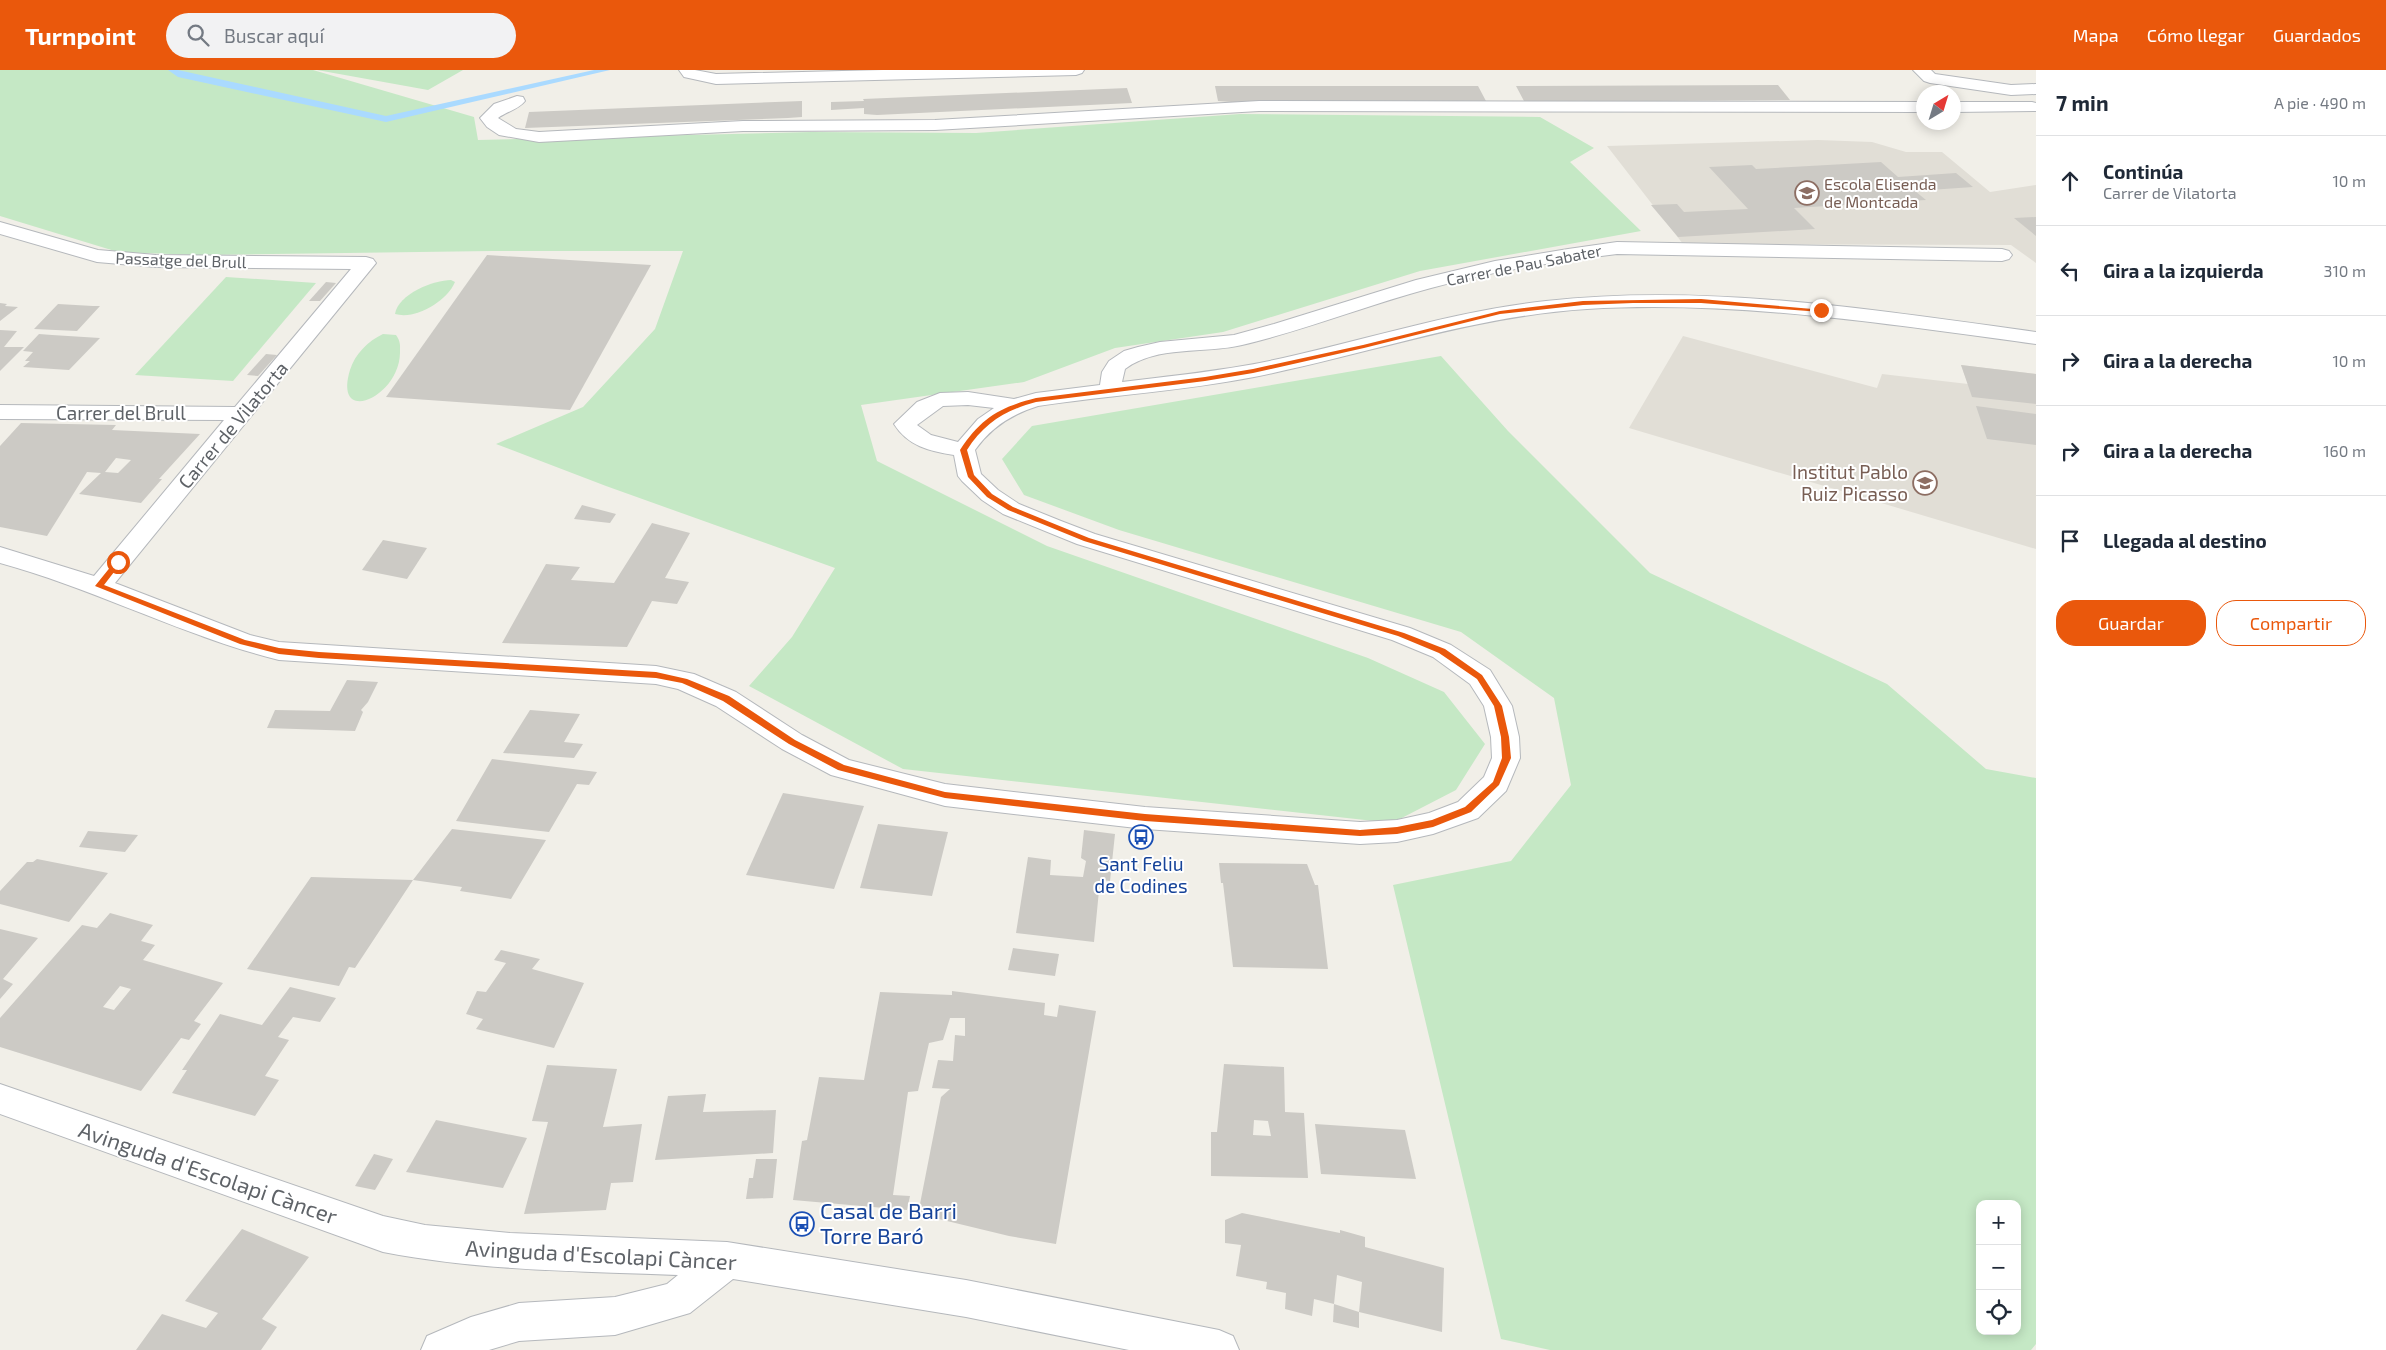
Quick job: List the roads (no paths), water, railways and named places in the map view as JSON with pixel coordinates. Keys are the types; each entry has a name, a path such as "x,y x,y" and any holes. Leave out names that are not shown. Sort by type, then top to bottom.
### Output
{"street":[{"path":"687,70 690,74 716,79 1076,70"},
{"path":"1922,70 1930,78 2010,90 2036,89"},
{"path":"517,101 500,108 488,118 495,126 510,134 539,137 743,126 935,125 1259,106 1916,107"},
{"path":"1961,107 2036,107"},
{"name":"Passatge del Brull","path":"0,228 98,256 165,261 366,263"},
{"name":"Carrer de Pau Sabater","path":"1110,391 1112,374 1117,364 1139,354 1167,347 1232,342 1291,326 1423,284 1569,254 1617,248 2002,256"},
{"name":"Carrer de Vilatorta","path":"99,586 366,263"},
{"path":"0,555 99,586 243,642 279,651 656,675 684,681 726,698 792,742 841,768 945,795 1145,818 1360,833 1397,830 1433,823 1468,810 1496,783 1506,758 1505,737 1498,706 1480,677 1442,651 1347,617 1086,540 1011,509 990,495 970,476 964,450 974,434 992,417 1014,406 1071,394 1110,391 1253,371 1364,347 1500,312 1583,303 1701,301 1763,305 1876,316 2036,338"},
{"path":"964,450 921,440 909,432 905,424 917,411 939,400 987,400 1014,406"},
{"name":"Carrer del Brull","path":"0,412 243,414"},
{"name":"Avinguda d'Escolapi Càncer","path":"0,1099 382,1234 416,1242 480,1249 726,1260 908,1286 1219,1350"},
{"path":"441,1350 471,1336 518,1322 616,1316 677,1300 726,1260"}],"waterway":[{"path":"172,70 178,74 386,119 606,70"}],"place":[{"name":"Escola Elisenda de Montcada","path":"1807,193"},
{"name":"Institut Pablo Ruiz Picasso","path":"1925,483"},
{"name":"Sant Feliu de Codines","path":"1141,837"},
{"name":"Casal de Barri Torre Baró","path":"802,1224"}]}
